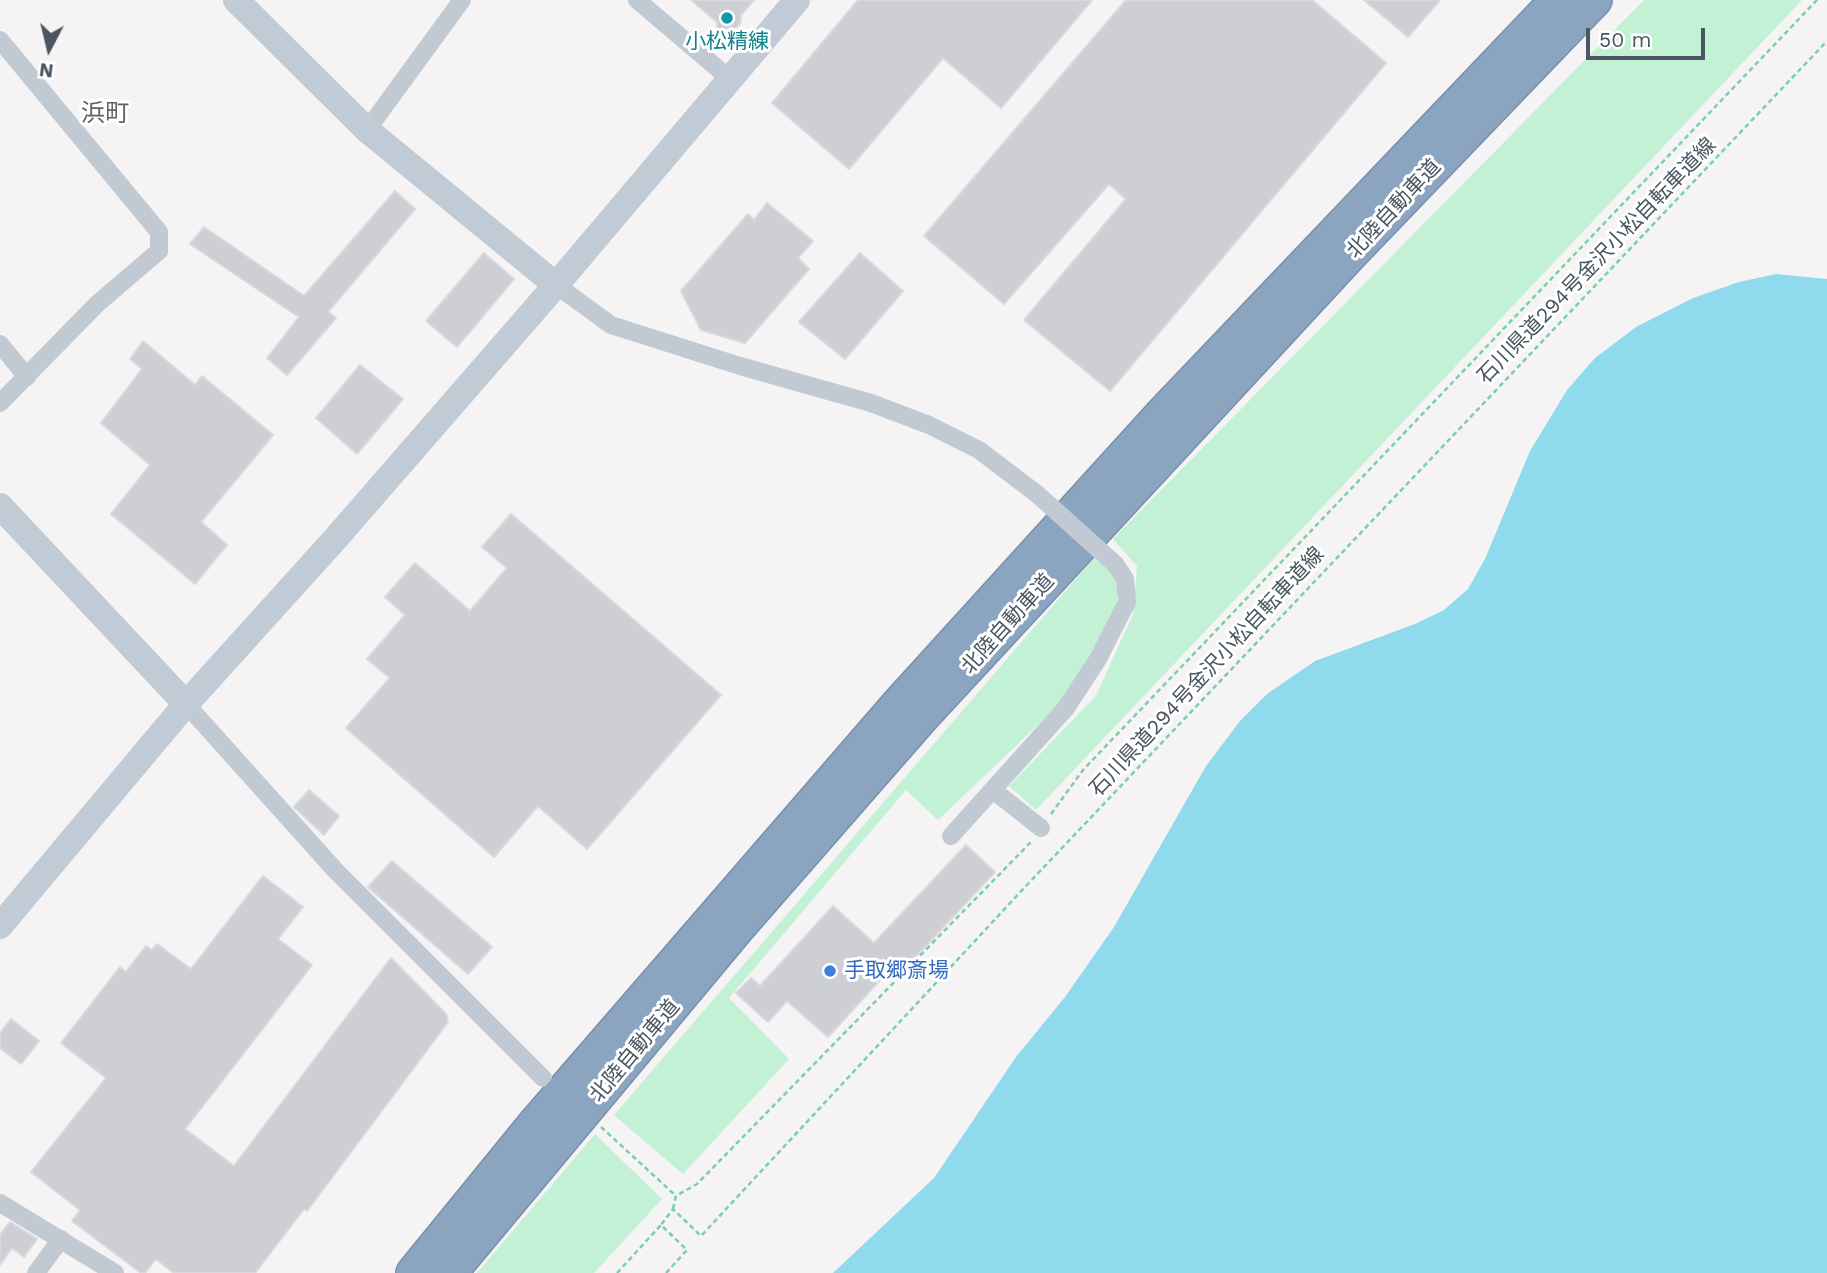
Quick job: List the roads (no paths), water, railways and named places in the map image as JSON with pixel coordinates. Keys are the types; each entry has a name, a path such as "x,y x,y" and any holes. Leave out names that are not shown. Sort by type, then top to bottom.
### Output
{"highway":[{"name":"北陸自動車道","path":"413,1273 682,951 908,693 1160,416 1557,0"},
{"name":"北陸自動車道","path":"450,1273 737,929 925,714 1350,255 1595,0"}],"street":[{"path":"236,0 367,130 556,285 611,325 740,366 871,403 929,425 979,450 1037,494 1115,564 1125,579 1127,602 1118,624 1066,708 951,836"},
{"path":"367,130 462,0"},
{"path":"637,0 730,79"},
{"path":"0,926 186,705 336,538 556,285 797,0"},
{"path":"0,40 159,232 159,251 97,304 0,403"},
{"path":"0,344 27,377"},
{"path":"0,506 186,705 335,870 543,1079"},
{"path":"993,790 1041,828"},
{"path":"0,1203 115,1273"},
{"path":"36,1273 61,1239"}],"water":[{"path":"1776,274 1827,279 1827,1273 833,1273 934,1178 1016,1057 1065,997 1114,927 1206,766 1240,721 1267,694 1315,661 1415,624 1444,610 1468,589 1485,559 1530,451 1567,390 1595,358 1636,327 1693,298 1739,282"}],"place":[{"name":"小松精練","path":"727,18"},
{"name":"手取郷斎場","path":"830,971"}],"district":[{"name":"浜町","path":"105,114"}]}
